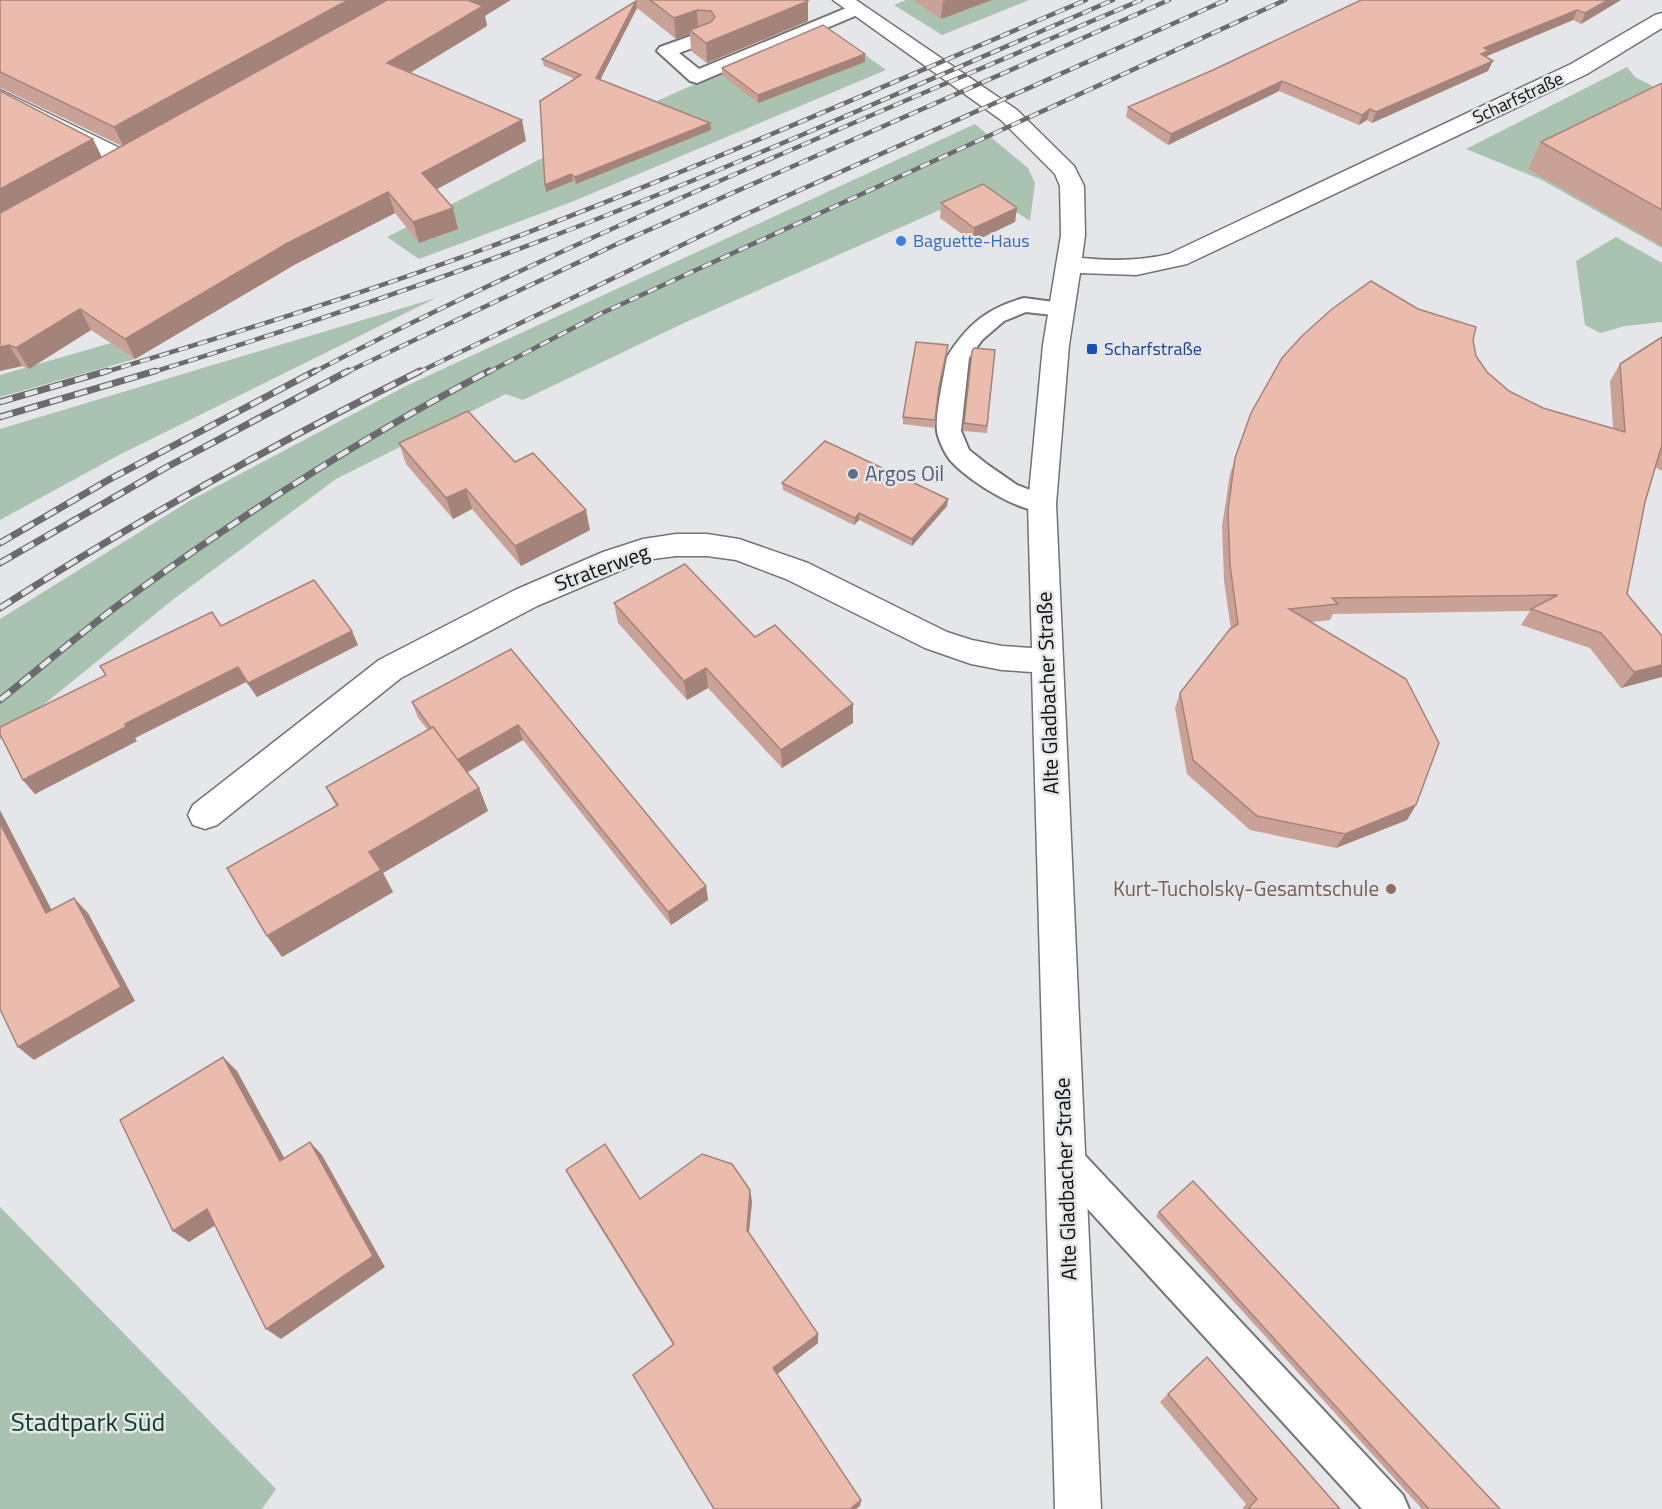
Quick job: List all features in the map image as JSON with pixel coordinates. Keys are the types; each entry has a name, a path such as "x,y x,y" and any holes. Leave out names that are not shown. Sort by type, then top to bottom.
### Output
{"street":[{"name":"Alte Gladbacher Straße","path":"859,3 1009,115 1066,171 1072,186 1073,235 1061,309 1042,504 1078,1509"},
{"name":"Scharfstraße","path":"1067,264 1117,270 1134,269 1179,259 1579,69 1662,19"},
{"path":"0,97 124,159"},
{"path":"104,171 144,148"},
{"name":"Straterweg","path":"205,815 390,669 526,598 613,560 643,550 676,545 707,545 739,550 797,571 936,640 971,652 1002,658 1046,661"}],"lane":[{"path":"705,37 666,51 697,77 859,3"},
{"path":"1042,504 1008,491 979,471 959,455 949,431 958,357 974,335 996,316 1024,305 1061,309"},
{"path":"1066,1160 1389,1509"}],"green space":[{"path":"906,0 1029,0 942,35 894,5"},
{"path":"825,26 886,70 574,201 419,259 387,237 639,109"},
{"path":"1627,67 1635,77 1662,91 1662,248 1542,180 1466,149"},
{"path":"975,124 1028,168 1035,183 1030,221 983,191 684,323 523,400 506,394 336,479 175,598 0,740 0,619 191,500 406,386"},
{"path":"1616,237 1662,263 1662,322 1625,326 1600,333 1585,325 1576,261"},
{"path":"436,298 119,455 0,520 0,429"},
{"path":"111,343 135,359 0,397 0,375"},
{"name":"Stadtpark Süd","path":"0,1207 276,1489 262,1509 0,1509"}],"building":[{"path":"0,0 348,0 114,127 0,72"},
{"path":"387,0 473,0 470,1 483,6 387,63 522,120 422,173 453,208 413,222 388,192 286,244 125,339 80,309 16,348 9,345 0,347 0,213"},
{"path":"650,0 808,1 706,43 690,30 711,22 715,17 711,11 697,10 674,18"},
{"path":"1361,0 1608,0 1585,13 1577,10 1484,48 1489,51 1481,54 1493,61 1376,112 1370,109 1362,115 1282,81 1171,134 1128,107 1213,70"},
{"path":"636,1 596,78 710,123 575,177 571,174 545,185 540,101 581,75 542,59"},
{"path":"823,25 865,54 758,95 722,68"},
{"path":"1662,83 1662,210 1541,142"},
{"path":"0,91 93,139 0,189"},
{"path":"983,184 1017,208 974,228 941,203"},
{"path":"1371,281 1418,309 1476,327 1473,340 1476,356 1487,372 1509,391 1543,408 1625,432 1620,364 1662,337 1662,448 1645,502 1627,594 1662,636 1662,665 1634,672 1601,633 1531,609 1558,595 1332,598 1338,604 1289,609 1406,679 1439,743 1416,805 1345,834 1257,816 1193,760 1180,693 1230,629 1238,624 1230,565 1228,510 1235,458 1251,413 1282,358 1332,309"},
{"path":"916,342 948,345 935,420 903,417"},
{"path":"974,348 995,350 987,426 964,423"},
{"path":"468,411 515,462 533,453 586,510 515,546 466,489 446,498 399,443"},
{"path":"825,441 948,499 912,539 859,513 855,518 782,483"},
{"path":"685,564 755,637 775,625 853,704 781,750 706,668 684,681 614,603"},
{"path":"314,580 352,631 248,683 238,667 125,724 126,727 23,780 0,734 0,727 106,675 100,666 212,612 221,626"},
{"path":"511,649 706,886 668,912 518,725 457,760 412,702"},
{"path":"433,727 479,788 369,852 381,870 267,936 227,868 338,805 326,787"},
{"path":"0,823 46,913 74,898 121,987 18,1047 0,1009"},
{"path":"223,1057 280,1161 310,1142 373,1256 266,1329 207,1209 173,1231 120,1120"},
{"path":"605,1144 640,1199 702,1154 732,1164 750,1190 747,1230 818,1334 773,1368 861,1500 850,1509 714,1509 633,1375 674,1344 566,1170"},
{"path":"1193,1181 1500,1509 1429,1509 1159,1212"},
{"path":"1207,1357 1340,1509 1248,1509 1257,1499 1168,1394"}],"railway":[{"path":"102,373 294,314 484,249 711,159 1086,0"},
{"path":"150,373 372,301 592,221 789,141 1113,0"},
{"path":"312,373 516,273 723,179 1141,0"},
{"path":"345,373 617,244 1169,0"},
{"path":"417,373 742,216 1226,0"},
{"path":"487,373 600,314 1285,0"},
{"path":"0,402 107,371"},
{"path":"0,417 155,371"},
{"path":"0,543 110,479 315,371"},
{"path":"0,563 165,468 348,371"},
{"path":"0,608 102,544 207,484 420,371"},
{"path":"0,700 117,606 252,511 345,452 489,371"}],"place":[{"name":"Baguette-Haus","path":"901,241"},
{"name":"Scharfstraße","path":"1092,349"},
{"name":"Argos Oil","path":"853,474"},
{"name":"Kurt-Tucholsky-Gesamtschule","path":"1391,889"}]}
